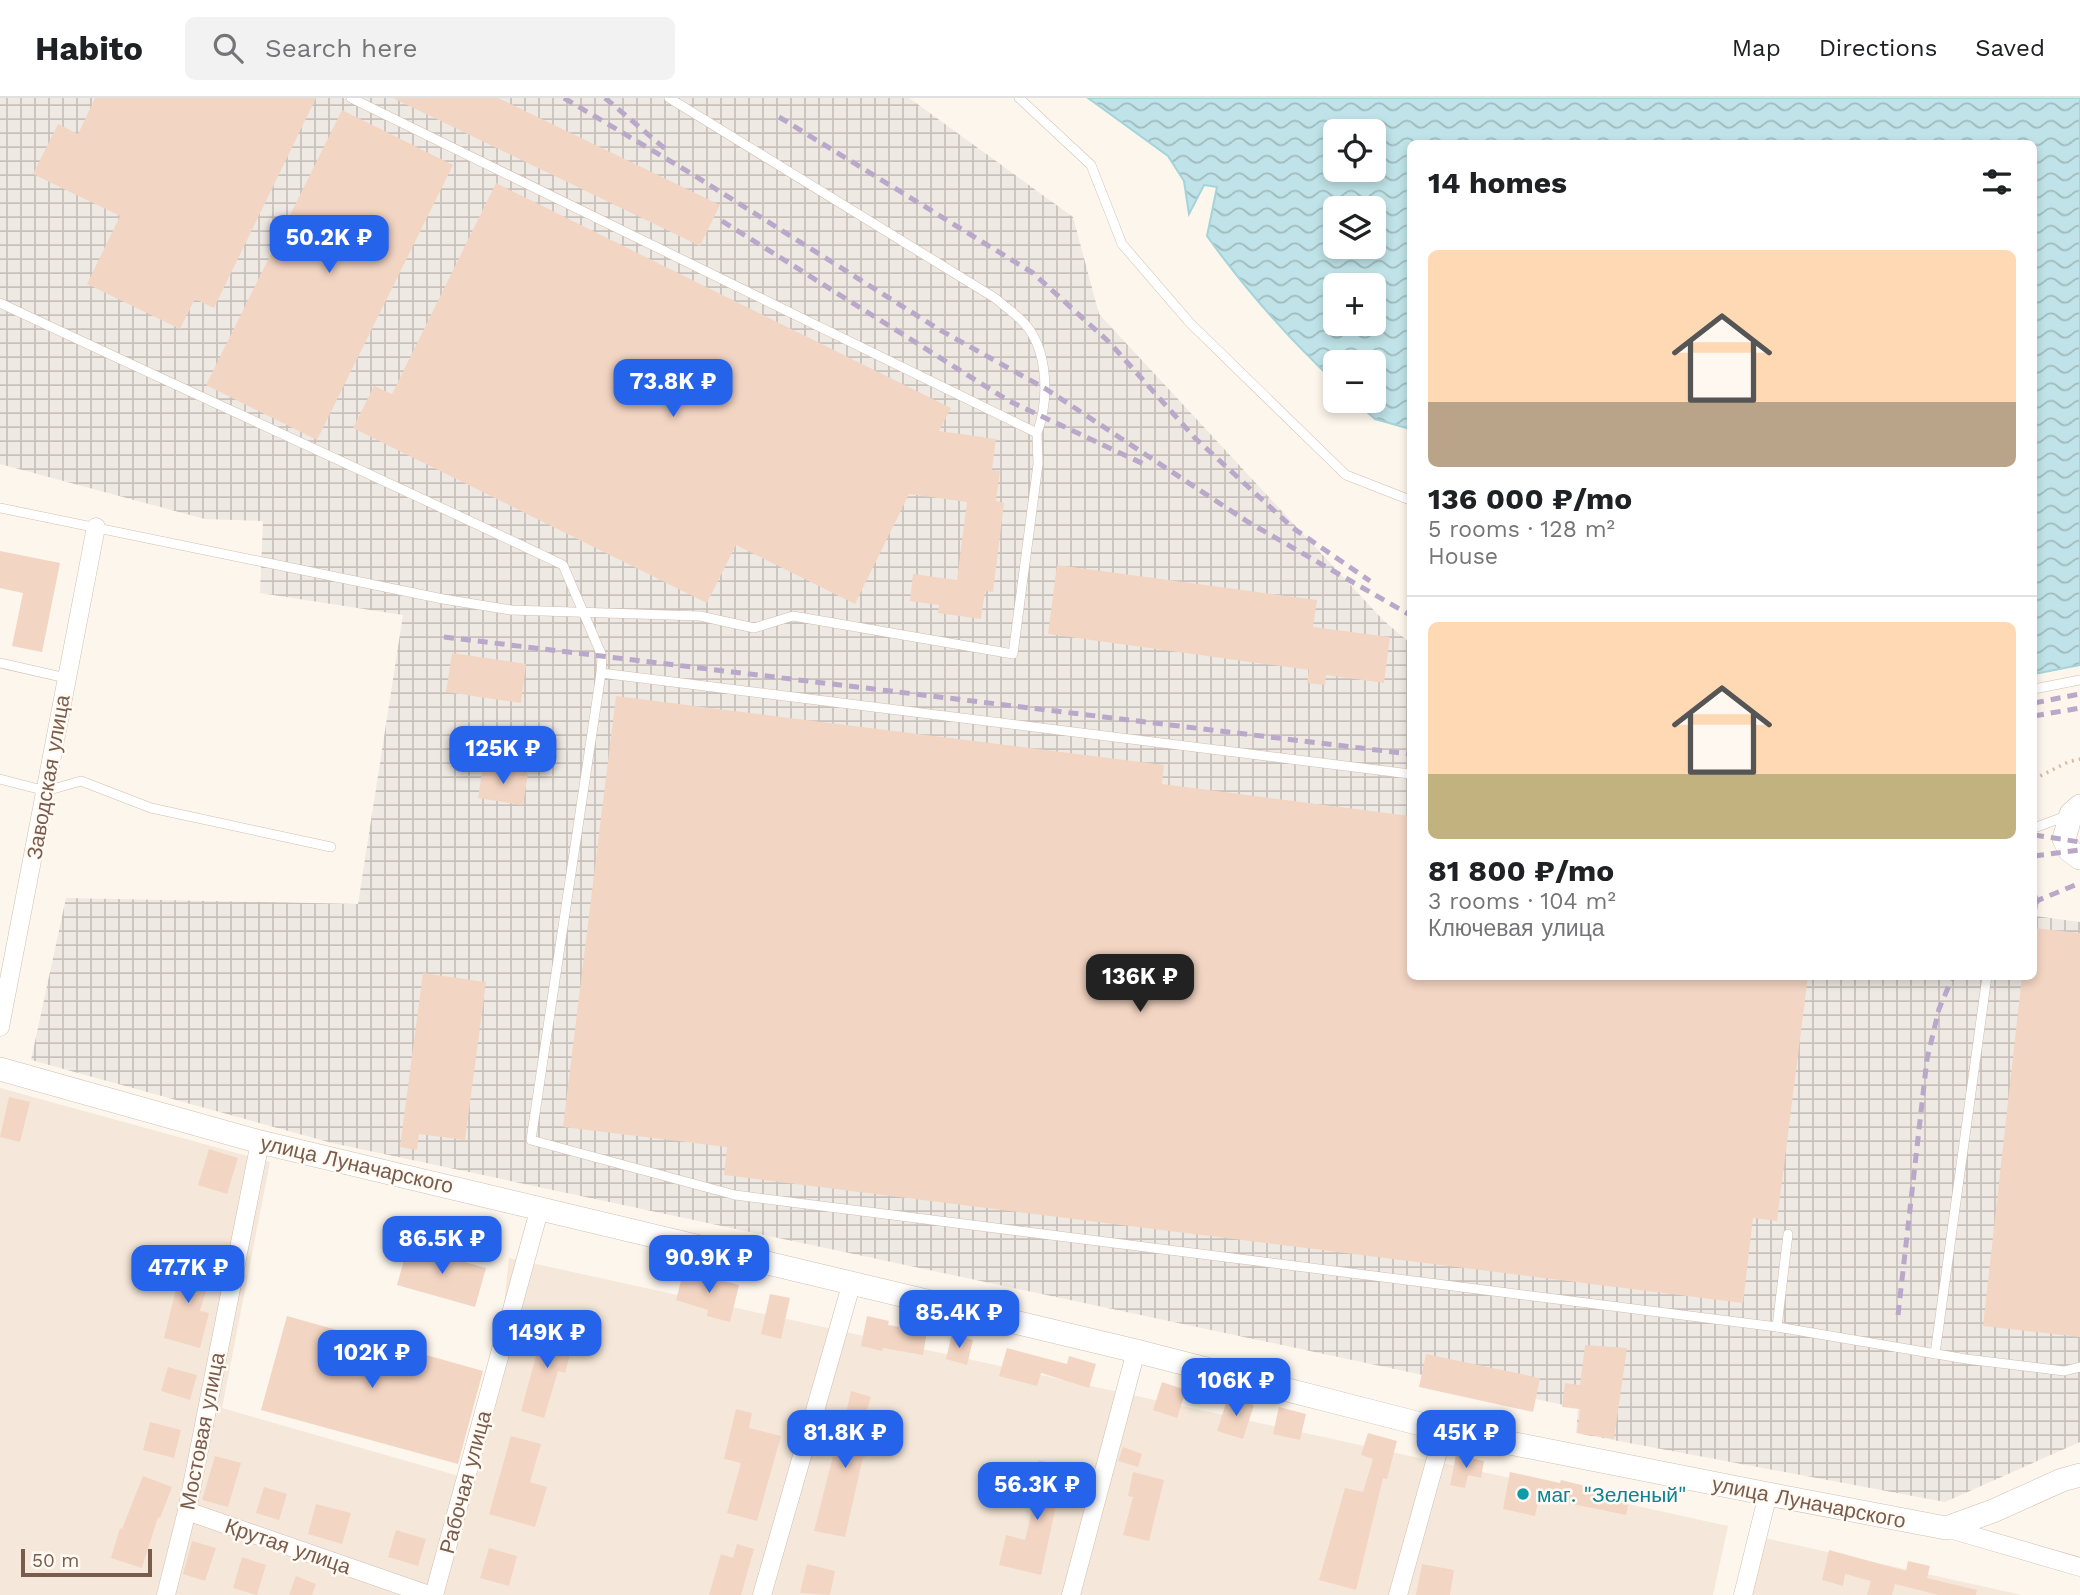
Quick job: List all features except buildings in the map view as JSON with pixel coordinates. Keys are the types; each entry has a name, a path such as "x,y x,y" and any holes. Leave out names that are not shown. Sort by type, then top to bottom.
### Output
{"street":[{"name":"Заводская улица","path":"0,1027 96,527"},
{"path":"2075,810 2064,839 2070,851 2080,858"},
{"name":"улица Луначарского","path":"0,1069 260,1142 1136,1351 1444,1430 1946,1528 2080,1567"},
{"name":"Мостовая улица","path":"166,1595 187,1511 260,1142"},
{"name":"Рабочая улица","path":"431,1595 540,1207"},
{"path":"762,1595 852,1282"},
{"path":"1070,1595 1136,1351"},
{"path":"1398,1595 1444,1430"},
{"path":"1946,1528 2080,1475"},
{"path":"1742,1595 1768,1494"},
{"name":"Крутая улица","path":"187,1511 431,1595"}],"lane":[{"path":"351,98 1037,433"},
{"path":"0,506 443,599 511,610 699,616 754,628 793,616 1013,654 1038,464 1037,433 1043,418 1046,389 1041,356 1026,324 995,298 669,98"},
{"path":"1019,98 1091,166 1122,244 1190,323 1346,475 1407,499"},
{"path":"0,303 229,411 335,456 563,565 602,656 531,1140 735,1195 1776,1327 2064,1371 2080,1367"},
{"path":"0,663 66,678"},
{"path":"601,673 1407,774"},
{"path":"2037,688 2080,680"},
{"path":"0,779 47,791 81,781 151,808 331,847"},
{"path":"2037,827 2075,810"},
{"path":"1935,1353 1986,980"},
{"path":"1776,1327 1788,1234"}],"path":[{"path":"2037,778 2080,759"}],"shaded area":[{"path":"0,98 909,98 1073,217 1099,314 1383,620 1407,640 1407,980 2037,980 2037,916 2080,922 2080,1442 1945,1502 1576,1433 1578,1408 332,1143 31,1060 66,898 358,904 403,615 260,593 263,521 205,519 0,464"},
{"path":"0,1088 270,1162 222,1408 459,1476 498,1360 509,1258 1728,1526 1713,1595 0,1595"},
{"path":"1760,1537 2022,1595 1748,1595"}],"water":[{"path":"1088,98 2080,98 2080,665 2037,673 2037,140 1407,140 1407,428 1375,419 1368,413 1386,413 1386,350 1323,350 1323,370 1267,312 1207,236 1217,187 1204,185 1189,214 1184,181 1168,156"}],"railway":[{"path":"564,98 692,174 940,330 1046,389 1248,522 1407,613"},
{"path":"605,98 669,152"},
{"path":"779,117 1033,273 1109,342 1195,438 1293,528 1370,581"},
{"path":"722,221 1009,401 1148,466"},
{"path":"444,637 1407,754"},
{"path":"2037,702 2080,694"},
{"path":"2037,715 2080,708"},
{"path":"2037,835 2080,842"},
{"path":"2037,856 2080,850"},
{"path":"2037,901 2080,883"},
{"path":"1898,1315 1927,1059 1939,1009 1951,980"}],"place":[{"name":"маг. \"Зеленый\"","path":"1523,1494"}]}
